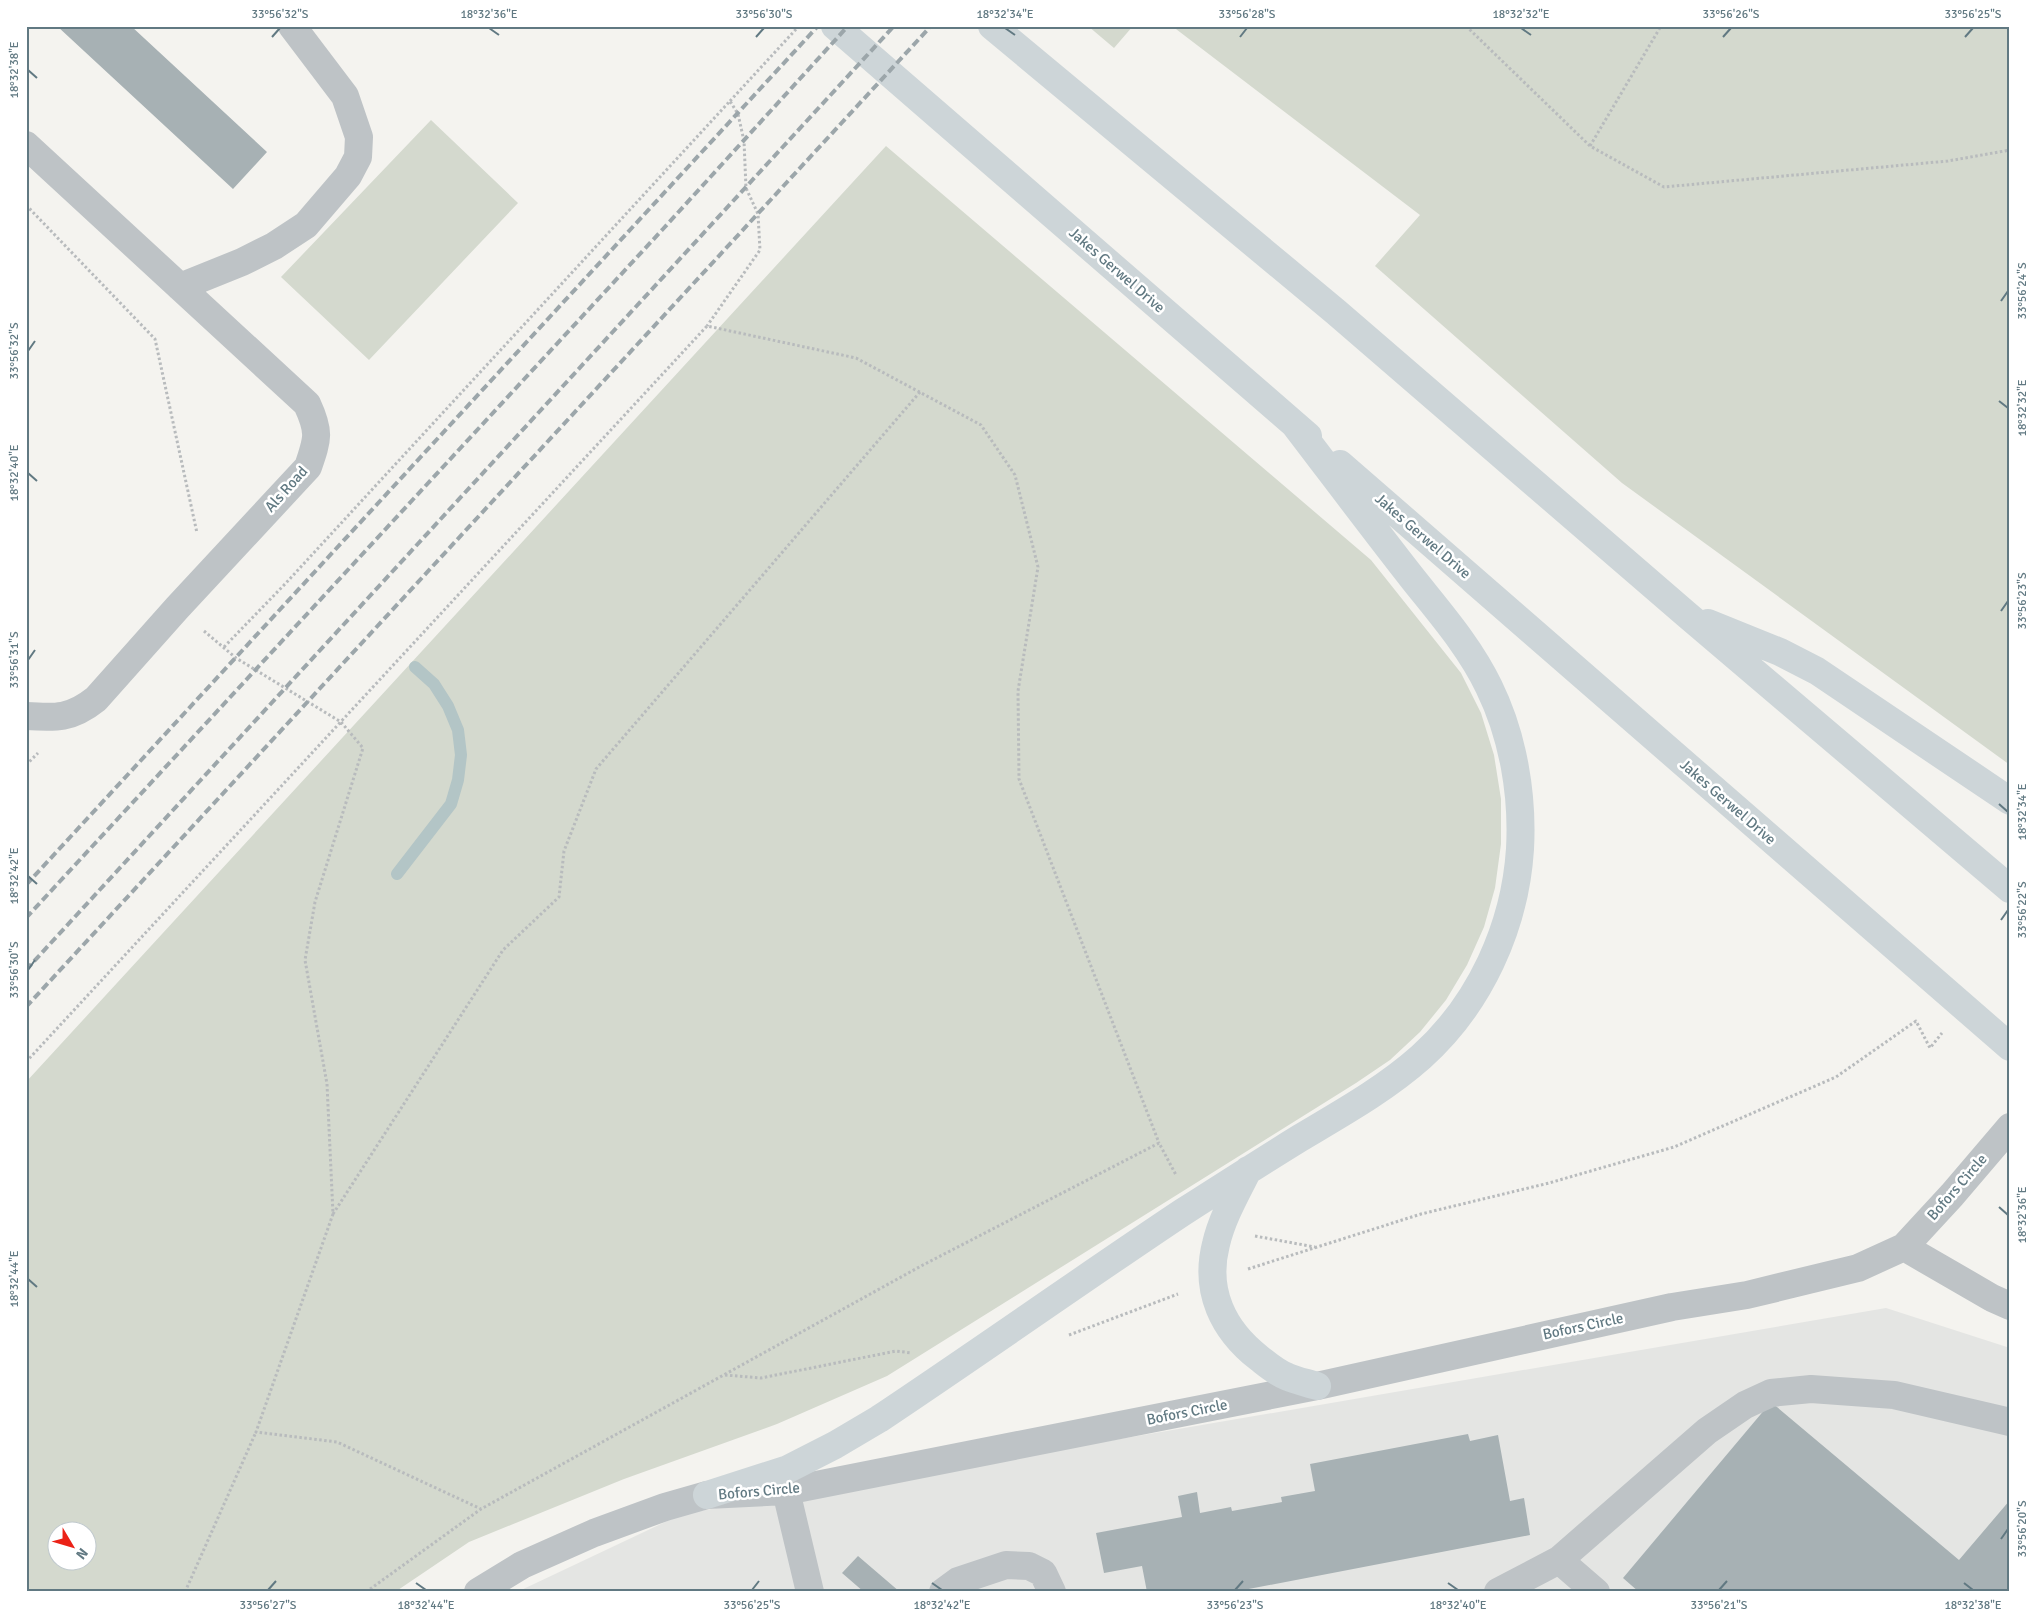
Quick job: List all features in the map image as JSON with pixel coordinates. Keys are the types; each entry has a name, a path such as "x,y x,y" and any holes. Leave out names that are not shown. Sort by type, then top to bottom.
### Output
{"highway":[{"name":"Jakes Gerwel Drive","path":"835,26 2010,1047"},
{"path":"992,26 1336,312 1686,614 2010,889"},
{"path":"707,1495 788,1469 871,1423 1248,1169 1371,1096 1423,1056 1458,1018 1487,971 1498,946 1518,875 1520,815 1513,755 1504,726 1489,687 1464,644 1295,425"},
{"path":"1686,614 1757,642 1817,671 2010,801"},
{"path":"1248,1169 1220,1229 1213,1261 1213,1281 1218,1306 1236,1338 1270,1367 1287,1377 1317,1386"}],"street":[{"path":"180,287 242,262 274,246 306,225 348,176 358,157 360,137 345,96 292,26"},
{"name":"Als Road","path":"26,145 307,404 316,423 316,443 308,467 206,576 96,699 82,710 56,718 26,716"},
{"name":"Bofors Circle","path":"478,1592 522,1564 594,1533 665,1507 707,1495 786,1491 1317,1386 1672,1307 1747,1295 1858,1268 1904,1247 1952,1195 2010,1127"},
{"path":"1904,1247 1992,1298 2010,1306"},
{"path":"1498,1592 1559,1560 1707,1431 1745,1405 1771,1393 1811,1389 1894,1395 2010,1422"},
{"path":"786,1491 810,1592"},
{"path":"1559,1560 1596,1592"},
{"path":"943,1592 958,1581 1006,1565 1030,1566 1043,1573 1052,1592"}],"path":[{"path":"224,647 286,583 799,26"},
{"path":"1466,26 1590,146 1664,187 1948,161 2010,150"},
{"path":"1590,146 1661,26"},
{"path":"26,1062 707,326 760,250 758,214 746,188 744,141 738,114 730,101"},
{"path":"26,205 155,339 206,576"},
{"path":"707,326 856,358 981,425 1015,475 1038,567 1018,690 1019,779 1159,1143 1193,1206"},
{"path":"185,1592 256,1432 332,1214 503,950 559,897 564,851 596,769 920,392"},
{"path":"177,608 236,658 341,722 363,748 315,902 305,960 327,1084 332,1214"},
{"path":"1067,1336 1213,1281 1420,1214 1549,1183 1674,1147 1836,1076 1916,1021"},
{"path":"366,1592 481,1509 921,1266 1159,1143"},
{"path":"1220,1229 1316,1247"},
{"path":"725,1375 761,1378 896,1351 915,1353"},
{"path":"256,1432 337,1442 481,1509"}],"shaded area":[{"path":"1088,26 1133,26 1114,48"},
{"path":"1172,26 2010,26 2010,765 1622,483 1375,266 1420,215"},
{"path":"431,120 518,203 369,360 281,277"},
{"path":"886,146 1371,560 1461,673 1481,713 1494,755 1501,799 1501,844 1495,888 1484,927 1467,965 1446,1000 1420,1032 1390,1060 1356,1083 887,1376 777,1424 624,1479 469,1542 395,1592 26,1592 26,1082"},
{"path":"1886,1308 2010,1348 2010,1592 517,1592 682,1514"}],"building":[{"path":"57,26 131,26 267,152 233,189"},
{"path":"1771,1402 1959,1560 2010,1500 2010,1592 1639,1592 1623,1578"},
{"path":"1468,1434 1470,1441 1498,1435 1510,1501 1524,1498 1530,1535 1233,1592 1147,1592 1142,1566 1104,1573 1096,1533 1182,1517 1178,1496 1197,1492 1200,1513 1231,1507 1232,1511 1282,1502 1281,1497 1315,1491 1310,1464"},
{"path":"858,1556 900,1592 864,1592 842,1573"}],"waterway":[{"path":"397,874 451,804 458,780 461,755 458,730 448,706 434,684 415,667"}],"railway":[{"path":"26,885 818,26"},
{"path":"26,918 663,229 848,26"},
{"path":"26,970 894,26"},
{"path":"26,1007 931,26"}]}
